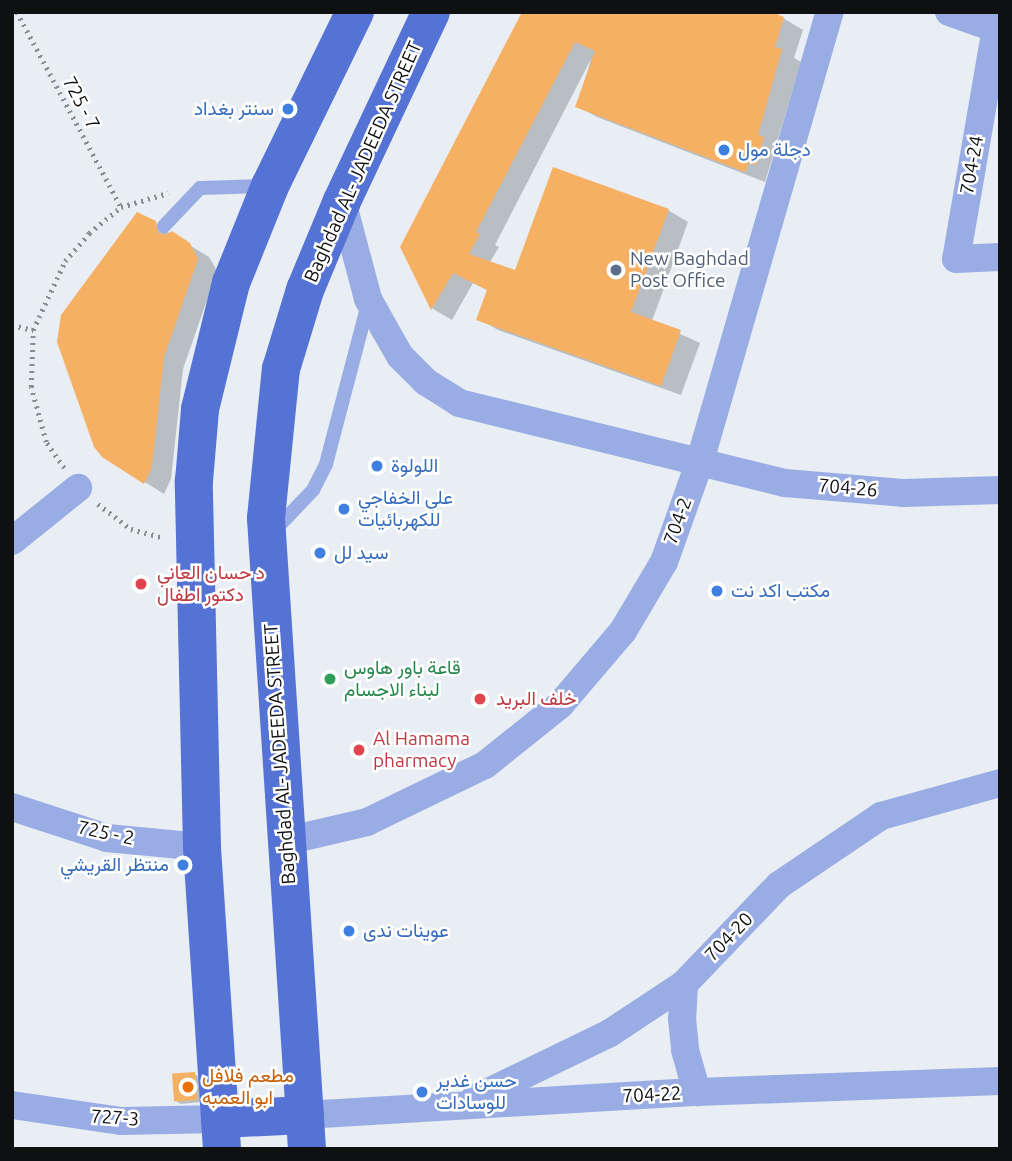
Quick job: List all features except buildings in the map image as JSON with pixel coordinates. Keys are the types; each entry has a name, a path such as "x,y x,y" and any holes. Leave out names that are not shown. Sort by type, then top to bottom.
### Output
{"main road":[{"path":"306,1132 221,1134 202,847 194,481 200,409 231,283 270,186 355,12"},
{"name":"Baghdad AL- JADEEDA STREET","path":"306,1132 266,518 281,369 305,290 342,201 431,12"}],"street":[{"name":"704-2","path":"286,841 367,822 485,765 560,705 623,631 664,562 700,461 830,12"},
{"path":"949,12 998,29"},
{"name":"704-24","path":"998,29 956,259 1000,257"},
{"name":"704-26","path":"342,201 368,299 400,356 426,382 459,403 785,483 903,492 1000,490"},
{"path":"12,541 78,488"},
{"name":"704-20","path":"461,1106 610,1033 684,984 779,885 881,816 1000,783"},
{"name":"725 - 2","path":"12,807 107,838 202,847"},
{"path":"684,984 682,1019 685,1051 697,1092"},
{"name":"704-22","path":"306,1132 461,1106 697,1092 1000,1081"},
{"name":"727-3","path":"12,1105 221,1134"}],"lane":[{"path":"164,226 200,188 270,186"},
{"path":"267,538 303,502 326,464 366,316 368,299"}],"path":[{"name":"725 - 7","path":"17,12 121,207"},
{"path":"196,547 131,529 78,488 46,442 31,387 33,330 65,261 89,233 121,207 154,195 200,188"},
{"path":"12,324 33,330"}],"place":[{"name":"سنتر بغداد","path":"288,109"},
{"name":"دجلة مول","path":"724,150"},
{"name":"New Baghdad Post Office","path":"616,270"},
{"name":"اللولوة","path":"377,466"},
{"name":"علي الخفاجي للكهربائيات","path":"344,509"},
{"name":"سيد لل","path":"320,553"},
{"name":"د حسان العاني دكتور اطفال","path":"141,584"},
{"name":"مكتب اكد نت","path":"717,591"},
{"name":"قاعة باور هاوس لبناء الاجسام","path":"330,679"},
{"name":"خلف البريد","path":"480,699"},
{"name":"Al Hamama pharmacy","path":"359,750"},
{"name":"منتظر القريشي","path":"183,865"},
{"name":"عوينات ندى","path":"349,931"},
{"name":"مطعم فلافل ابو العمبه","path":"188,1087"},
{"name":"حسن غدير للوسادات","path":"422,1092"}]}
